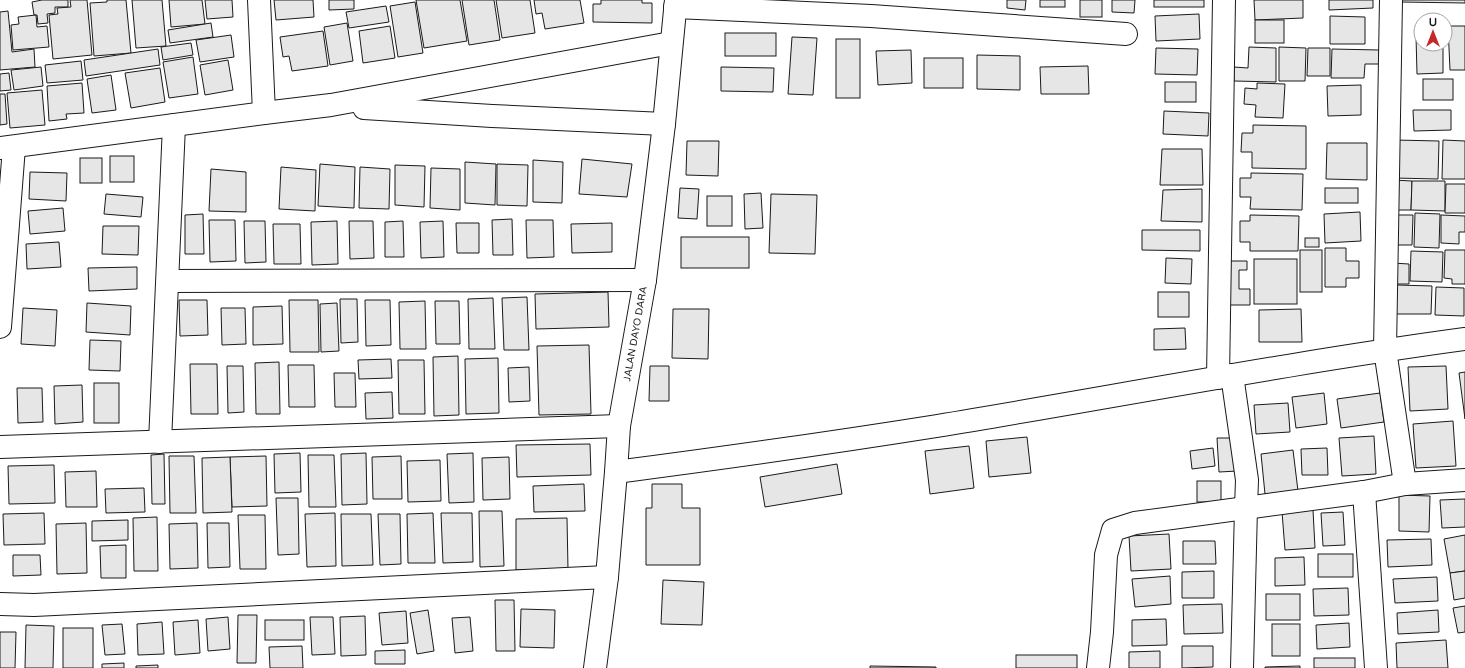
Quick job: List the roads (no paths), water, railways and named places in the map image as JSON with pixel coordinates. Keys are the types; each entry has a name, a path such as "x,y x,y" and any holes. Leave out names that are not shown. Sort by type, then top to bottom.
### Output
{"street":[{"path":"259,0 264,114"},
{"path":"1224,0 1225,377 1248,480 1242,668"},
{"path":"1391,0 1385,350 1405,484"},
{"path":"675,3 1126,34"},
{"name":"JALAN DAYO DARA","path":"595,668 607,577 619,426 645,280 664,124 675,3"},
{"path":"0,327 7,148 331,105 671,43"},
{"path":"331,105 492,116 664,124"},
{"path":"160,442 174,125"},
{"path":"168,281 645,280"},
{"path":"616,472 790,449 938,426 1385,350 1465,339"},
{"path":"0,447 619,426"},
{"path":"1098,668 1102,632 1106,555 1113,530 1135,523 1364,492 1405,484 1465,480"},
{"path":"1364,492 1376,668"},
{"path":"0,604 34,605 607,577"}]}
